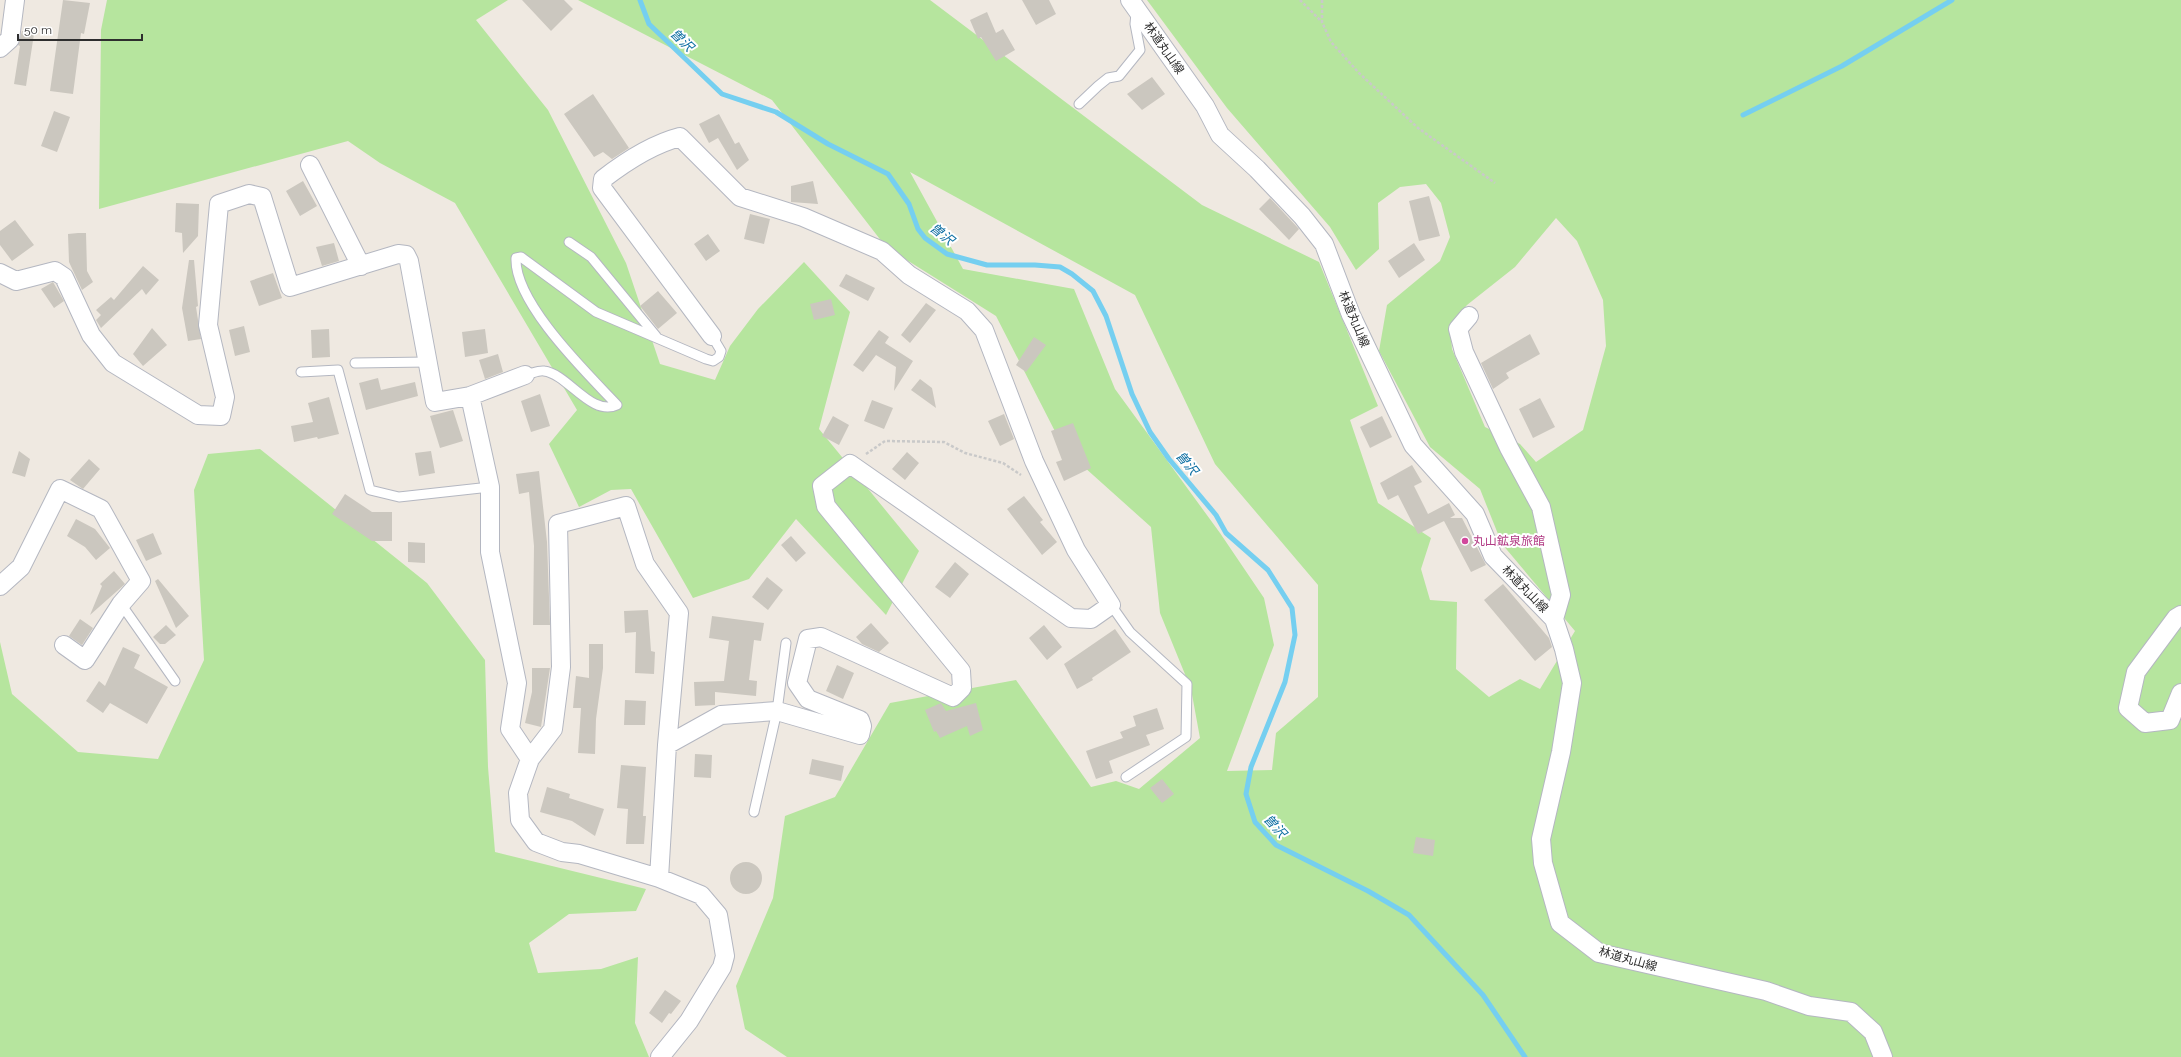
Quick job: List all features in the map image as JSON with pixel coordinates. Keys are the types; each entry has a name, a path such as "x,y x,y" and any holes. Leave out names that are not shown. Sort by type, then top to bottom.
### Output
{"street":[{"path":"0,48 10,39 15,0"},
{"name":"林道丸山線","path":"1133,5 1205,106 1220,135 1257,169 1302,216 1324,244 1351,315 1413,445 1475,514 1493,556 1554,619 1564,649 1572,683 1561,752 1541,839 1543,863 1560,923 1599,953 1766,991 1809,1006 1852,1012 1873,1032 1883,1057"},
{"path":"667,745 721,715 777,711 860,735 862,726 860,720 808,700 797,683 808,639 821,638 953,697 962,688 961,672 826,506 822,486 850,464 1071,618 1091,619 1111,605 1076,550 1034,461 984,330 967,311 909,275 882,251 803,217 740,197 680,137 666,141 614,170 603,179 602,188 712,336"},
{"path":"310,165 360,266"},
{"path":"0,273 16,281 55,271 64,277 91,335 113,363 198,415 221,416 225,396 208,325 219,204 249,194 262,197 290,287 398,254 406,255 409,261 435,402 470,396 526,375"},
{"path":"1469,316 1458,329 1464,352 1509,448 1540,507 1561,595 1554,619"},
{"path":"470,396 490,487 490,552 517,683 510,729 530,759"},
{"path":"0,586 21,567 60,489 101,509 141,581 121,604 85,660 64,645"},
{"path":"659,878 667,745 679,612 645,564 626,506 558,524 561,667 553,729 530,759 518,792 520,820 536,842 562,852 579,854 659,878 701,895 718,915 725,956 722,967 689,1021 660,1057"},
{"path":"2181,615 2176,618 2136,672 2128,708 2145,723 2170,720 2181,693"}],"lane":[{"path":"1079,104 1108,78 1119,76 1140,50 1133,5"},
{"path":"569,242 591,257 658,339"},
{"path":"526,375 543,370 559,377 578,393 599,406 611,408 617,405 556,340 535,309 519,275 516,258 521,256 596,312 713,361 719,357 721,351 712,336"},
{"path":"355,363 428,362"},
{"path":"302,372 338,370 370,490 399,498 490,487"},
{"path":"121,604 175,681"},
{"path":"1111,605 1130,632 1187,684 1186,737 1126,777"},
{"path":"754,812 777,711 786,643"}],"path":[{"path":"1300,0 1322,22 1331,42 1360,73 1418,128 1495,183"},
{"path":"1322,0 1322,22"},
{"path":"850,464 885,441 944,442 965,453 1003,463 1027,480 1047,487"}],"green space":[{"path":"107,0 508,0 476,20 548,110 626,263 660,364 715,380 730,346 758,309 804,262 850,312 819,429 919,551 886,615 796,519 749,579 693,598 631,489 611,490 579,507 549,444 577,410 455,203 380,163 348,141 99,209 101,30"},
{"path":"578,0 930,0 1202,205 1319,262 1378,406 1350,420 1378,503 1431,538 1421,569 1430,600 1457,602 1456,669 1489,697 1520,679 1540,689 1575,631 1502,544 1480,489 1430,447 1379,351 1387,305 1440,261 1450,237 1441,203 1426,184 1400,187 1378,203 1379,249 1356,270 1330,227 1227,108 1147,0 2181,0 2181,1057 787,1057 745,1029 736,986 773,898 785,816 835,797 890,703 1016,680 1091,787 1116,781 1139,789 1200,738 1191,689 1160,613 1151,527 1064,449 996,316 886,247 772,100","holes":["910,172 1135,295 1215,464 1318,585 1318,697 1276,733 1272,770 1227,771 1274,645 1264,598 1220,533 1115,389 1074,289 963,269","1556,218 1577,241 1603,300 1606,346 1583,430 1536,462 1520,444 1485,427 1452,349 1450,325 1467,305 1515,267"]},
{"path":"260,449 427,583 485,660 488,767 495,852 646,889 636,911 569,914 529,943 538,973 601,969 638,957 635,1023 649,1057 0,1057 0,642 12,694 78,752 158,759 204,660 194,490 208,454"}],"building":[{"path":"63,0 90,3 84,34 81,33 73,94 50,91"},
{"path":"522,0 564,0 573,9 551,31"},
{"path":"1022,0 1049,0 1056,14 1036,25"},
{"path":"987,12 996,33 1003,29 1015,50 996,61 981,37 978,39 970,20"},
{"path":"22,31 34,34 26,86 14,84 20,46 18,45"},
{"path":"1152,77 1165,94 1142,110 1127,94"},
{"path":"593,94 629,148 612,159 603,152 594,157 564,114"},
{"path":"54,111 70,117 57,152 41,146"},
{"path":"719,114 735,144 739,142 749,160 737,170 718,138 709,143 699,124"},
{"path":"303,181 317,206 300,216 286,191"},
{"path":"813,181 818,204 791,202 791,186"},
{"path":"1429,196 1440,236 1419,241 1409,201"},
{"path":"1270,198 1299,229 1289,240 1259,209"},
{"path":"176,203 199,204 198,236 183,253 182,233 175,232"},
{"path":"750,214 770,219 764,244 744,239"},
{"path":"15,220 34,245 12,261 0,245 0,231"},
{"path":"86,233 87,271 93,282 82,290 69,262 68,234"},
{"path":"708,234 720,251 706,261 694,244"},
{"path":"334,243 339,261 322,266 316,247"},
{"path":"1414,243 1425,260 1399,278 1388,261"},
{"path":"189,260 194,260 198,306 196,307 201,339 188,341 182,308"},
{"path":"143,266 159,280 146,295 142,289 101,328 96,320 101,315 96,310 111,297 114,300"},
{"path":"273,273 282,298 259,306 250,281"},
{"path":"846,274 875,288 868,301 839,286"},
{"path":"53,282 64,301 54,308 41,289"},
{"path":"658,291 677,313 658,329 640,306"},
{"path":"831,299 835,315 814,320 810,304"},
{"path":"926,303 936,310 910,343 901,335"},
{"path":"244,326 250,352 235,356 229,330"},
{"path":"152,328 167,345 143,366 133,354"},
{"path":"329,329 330,357 312,358 311,330"},
{"path":"485,329 488,353 465,357 462,332"},
{"path":"879,330 889,337 885,343 913,361 894,391 896,367 876,355 863,372 853,365"},
{"path":"1530,334 1540,354 1506,373 1509,378 1493,389 1481,363"},
{"path":"1034,337 1046,345 1026,372 1016,365"},
{"path":"498,354 503,372 485,379 479,360"},
{"path":"378,378 381,390 415,382 418,396 366,410 359,383"},
{"path":"920,379 932,388 936,408 911,390"},
{"path":"540,394 550,426 531,432 521,401"},
{"path":"329,397 339,434 318,439 317,437 294,442 291,426 313,422 308,403"},
{"path":"1540,398 1555,427 1533,438 1519,409"},
{"path":"872,400 893,408 884,429 864,421"},
{"path":"453,410 463,441 440,448 430,416"},
{"path":"1004,414 1014,439 1000,446 988,421"},
{"path":"833,416 849,425 839,445 822,436"},
{"path":"1382,416 1392,437 1370,448 1360,427"},
{"path":"1073,423 1091,468 1064,481 1056,462 1062,460 1051,431"},
{"path":"19,451 30,459 25,477 12,473"},
{"path":"431,451 435,473 419,476 415,453"},
{"path":"907,452 919,463 905,480 892,469"},
{"path":"89,459 100,469 83,489 70,480"},
{"path":"1412,465 1422,482 1414,486 1428,514 1449,503 1455,515 1450,518 1462,518 1486,565 1471,572 1444,521 1418,534 1398,495 1388,500 1380,483"},
{"path":"539,471 547,542 550,625 533,625 534,546 529,492 519,494 516,474"},
{"path":"345,494 372,512 392,512 392,541 372,541 332,514"},
{"path":"1024,496 1043,520 1040,522 1057,542 1042,555 1007,509"},
{"path":"76,519 95,529 110,548 96,560 85,547 67,536"},
{"path":"153,533 162,554 146,561 136,540"},
{"path":"791,536 806,553 796,562 781,545"},
{"path":"408,542 425,543 425,563 408,562"},
{"path":"955,562 969,574 950,598 935,587"},
{"path":"114,571 125,584 90,615 102,586 100,584"},
{"path":"767,577 783,590 768,610 752,597"},
{"path":"158,579 189,616 176,628 155,581"},
{"path":"1503,584 1549,638 1552,647 1535,661 1484,600"},
{"path":"648,610 651,651 655,652 654,674 635,673 636,632 625,633 624,611"},
{"path":"712,616 764,623 761,641 754,640 749,680 757,681 756,696 715,692 715,705 695,706 694,682 724,681 729,641 709,638"},
{"path":"80,619 93,628 82,645 69,636"},
{"path":"871,623 889,643 879,652 862,644 856,637"},
{"path":"166,625 176,635 165,644 160,644 153,637"},
{"path":"1044,625 1062,647 1047,660 1029,638"},
{"path":"1115,629 1131,652 1092,678 1093,680 1077,689 1064,664"},
{"path":"589,644 603,644 603,668 596,719 595,754 578,753 581,708 573,708 576,676 589,678"},
{"path":"123,647 140,655 134,668 168,687 147,724 110,703 103,713 86,701 99,681 105,686"},
{"path":"837,665 854,673 843,699 826,691"},
{"path":"532,668 550,668 541,727 525,723 532,692"},
{"path":"625,700 646,701 645,725 624,725"},
{"path":"941,703 946,711 976,703 983,730 970,736 967,726 940,738 936,731 934,732 925,710"},
{"path":"1157,708 1164,729 1146,735 1150,745 1109,761 1113,773 1096,779 1086,751 1123,738 1120,732 1136,726 1133,716"},
{"path":"695,754 712,755 711,778 694,777"},
{"path":"812,759 844,766 841,781 809,774"},
{"path":"621,765 646,767 643,816 646,816 644,844 626,844 628,809 617,808"},
{"path":"1162,779 1174,794 1162,803 1150,788"},
{"path":"547,787 570,794 569,798 604,809 595,836 572,821 540,812"},
{"path":"1416,837 1435,840 1433,856 1413,853"},
{"path":"746,862 752,863 759,869 762,878 761,884 755,891 746,894 740,893 733,887 730,878 731,872 737,865"},
{"path":"665,990 681,1001 671,1014 669,1013 662,1023 649,1013"}],"waterway":[{"name":"曽沢","path":"640,0 649,24 722,94 776,112 828,144 888,174 909,204 918,229 925,238 947,254 987,265 1035,265 1060,267 1072,274 1093,291 1106,316 1132,394 1150,432 1169,459 1216,515 1226,533 1268,570 1292,608 1295,635 1285,682 1251,767 1246,794 1255,822 1276,845 1368,891 1409,915 1483,995 1525,1057"},
{"path":"1743,115 1842,66 1952,0"}],"place":[{"name":"丸山鉱泉旅館","path":"1465,541"}]}
